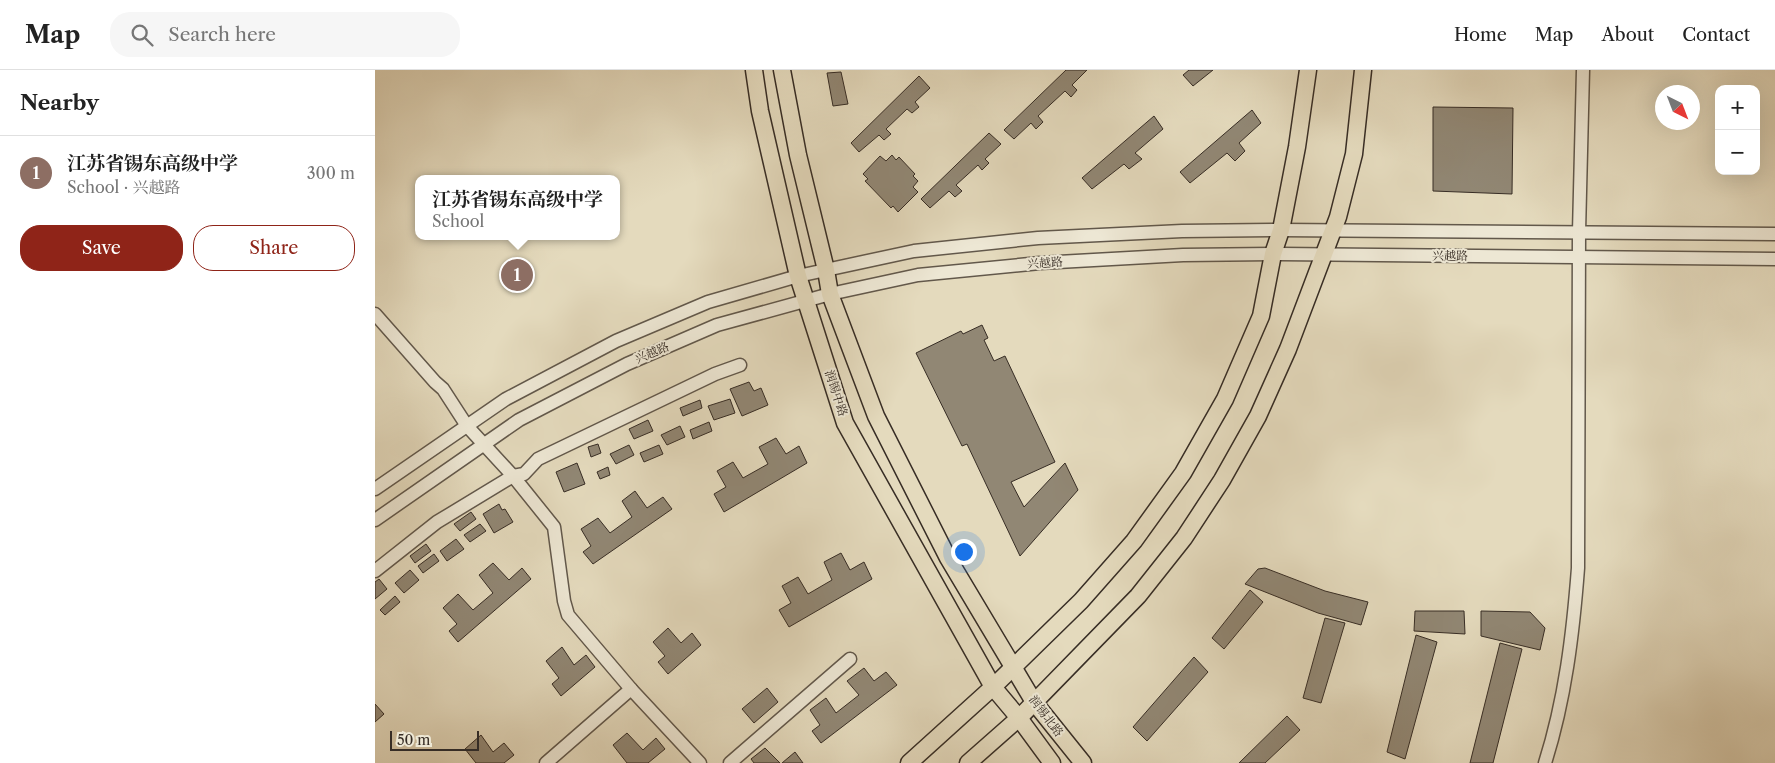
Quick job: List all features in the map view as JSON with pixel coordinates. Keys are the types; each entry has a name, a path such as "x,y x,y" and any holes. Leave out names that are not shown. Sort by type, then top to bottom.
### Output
{"main road":[{"name":"润锡中路","path":"754,70 760,110 798,276 845,423 993,687"},
{"path":"782,70 798,154 830,294 881,425 948,558 1014,666"},
{"path":"909,763 993,687 1081,601 1129,548 1183,473 1225,399 1261,316 1273,254 1281,230 1297,146 1308,70"},
{"path":"968,763 1019,718 1138,596 1183,538 1217,487 1258,416 1288,349 1338,217 1354,154 1363,70"},
{"name":"润锡北路","path":"1014,666 1034,702 1083,763"},
{"name":"润锡北路","path":"993,687 1019,718 1051,763"}],"street":[{"path":"1545,763 1553,738 1566,676 1578,568 1579,232 1583,70"},
{"name":"兴越路","path":"375,489 506,399 616,341 709,302 798,276 914,251 1038,238 1182,231 1332,230 1775,234"},
{"name":"兴越路","path":"375,520 519,420 627,364 717,325 830,294 918,275 1040,263 1183,255 1273,254 1775,259"},
{"path":"375,314 435,382 443,388 467,426 513,476 554,526 564,601 568,616 631,689 700,763"},
{"path":"375,571 437,522 513,476 524,474 538,459 715,374 740,365"},
{"path":"730,763 850,659"},
{"path":"545,763 631,689"}],"building":[{"path":"1066,70 1087,70 1072,85 1077,90 1071,97 1065,91 1038,116 1043,122 1036,129 1031,123 1014,139 1004,130"},
{"path":"1189,70 1213,70 1193,86 1183,75"},
{"path":"841,72 848,104 833,106 827,73"},
{"path":"919,76 930,88 915,102 919,107 912,113 907,109 886,129 891,134 884,140 879,135 859,152 851,143"},
{"path":"1433,107 1513,108 1512,194 1433,191"},
{"path":"1252,110 1261,123 1239,143 1245,151 1235,161 1227,153 1190,183 1180,172"},
{"path":"1154,116 1163,129 1135,153 1142,159 1129,169 1124,164 1092,189 1082,178"},
{"path":"989,133 1001,144 985,159 989,163 982,170 978,165 956,185 962,191 955,197 949,191 930,208 921,199"},
{"path":"892,155 896,160 899,157 915,174 913,176 918,181 913,187 918,192 898,212 893,206 891,208 865,181 868,179 863,174 880,156 886,161"},
{"path":"982,325 988,338 984,340 994,361 1005,356 1055,462 1011,482 1024,507 1065,463 1078,490 1020,556 967,444 962,446 916,353 961,331 963,334"},
{"path":"749,382 754,391 761,388 768,405 742,416 730,389"},
{"path":"730,399 735,413 714,420 708,406"},
{"path":"700,400 702,408 683,416 680,408"},
{"path":"648,420 653,431 634,439 629,429"},
{"path":"709,422 712,431 693,439 690,430"},
{"path":"680,426 685,437 667,445 661,435"},
{"path":"776,438 786,454 799,446 807,463 724,512 714,494 726,487 717,471 733,462 743,478 768,464 759,447"},
{"path":"598,444 601,453 591,457 588,447"},
{"path":"629,445 634,455 616,464 610,454"},
{"path":"659,445 663,454 644,462 640,453"},
{"path":"577,463 585,484 564,492 556,472"},
{"path":"608,467 610,475 600,479 597,472"},
{"path":"635,491 647,508 663,497 672,509 593,564 583,552 591,546 581,529 598,518 610,533 632,517 622,501"},
{"path":"499,504 502,510 505,509 513,522 494,533 483,514"},
{"path":"471,512 476,519 460,531 454,524"},
{"path":"480,524 486,531 470,542 464,535"},
{"path":"456,539 464,549 447,561 440,551"},
{"path":"426,544 431,551 415,563 410,556"},
{"path":"841,553 850,570 864,562 872,579 789,627 779,610 791,603 782,586 798,577 808,594 832,580 824,562"},
{"path":"434,554 439,561 423,573 418,566"},
{"path":"493,563 509,580 522,568 531,579 458,642 449,631 457,624 443,608 458,594 473,610 493,593 479,575"},
{"path":"1265,568 1325,591 1368,602 1361,625 1318,613 1245,584 1258,569"},
{"path":"410,570 419,580 404,593 395,583"},
{"path":"379,579 387,589 375,599 375,582"},
{"path":"1250,590 1263,602 1224,649 1212,638"},
{"path":"395,596 400,602 385,615 380,610"},
{"path":"1415,611 1464,611 1465,634 1414,631"},
{"path":"1481,611 1530,612 1545,628 1540,650 1481,636"},
{"path":"1325,618 1345,623 1321,703 1303,698"},
{"path":"668,628 681,643 692,633 701,645 668,674 658,662 665,656 653,642"},
{"path":"1416,635 1437,642 1405,759 1387,752"},
{"path":"1500,643 1522,649 1493,763 1470,763"},
{"path":"562,647 574,665 586,655 595,667 561,696 552,684 559,678 546,661"},
{"path":"1194,657 1208,672 1147,741 1133,727"},
{"path":"864,668 874,681 886,672 897,685 821,743 812,731 820,725 810,710 826,698 836,713 859,695 847,681"},
{"path":"767,688 778,702 754,723 742,709"},
{"path":"375,704 384,714 375,722"},
{"path":"1287,716 1300,730 1265,763 1239,763"},
{"path":"627,733 643,750 656,738 665,749 648,763 627,763 613,745"},
{"path":"481,735 493,752 504,743 514,755 504,763 476,763 465,749"},
{"path":"765,748 780,763 754,763 751,759"},
{"path":"795,752 803,763 782,763"}],"place":[{"name":"江苏省锡东高级中学","path":"517,275"}]}
